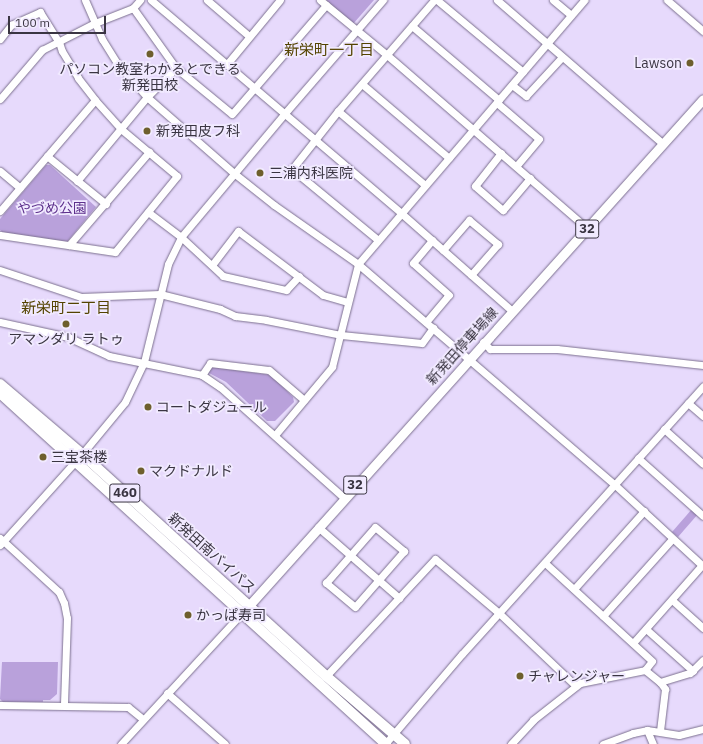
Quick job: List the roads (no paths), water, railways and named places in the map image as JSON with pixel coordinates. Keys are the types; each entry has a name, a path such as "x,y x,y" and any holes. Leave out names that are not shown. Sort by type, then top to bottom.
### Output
{"highway":[{"name":"新発田南バイパス","path":"0,384 245,609 385,744"},
{"name":"新発田南バイパス","path":"0,392 79,457"},
{"name":"新発田南バイパス","path":"245,609 405,744"}],"main road":[{"name":"新発田停車場線","path":"245,609 662,143 701,105"}],"street":[{"path":"85,0 94,23 117,63 147,97 235,174 274,205 358,264 614,484 672,539 703,565 632,643"},
{"path":"1,97 42,50 94,23 133,8 140,0"},
{"path":"151,0 285,113 512,311"},
{"path":"207,0 250,36"},
{"path":"227,64 280,0"},
{"path":"320,0 387,55 587,228"},
{"path":"64,705 66,618 64,603 59,592 1,542 79,457 125,402 144,362 168,264 181,237 285,113 383,0"},
{"path":"378,240 292,169 338,111 435,0 523,72"},
{"path":"497,0 662,143"},
{"path":"553,0 571,15"},
{"path":"275,435 332,367 358,264 584,0"},
{"path":"667,0 703,31"},
{"path":"133,8 176,68 232,114 326,5"},
{"path":"0,39 11,25 40,12 59,42 62,51 78,78 95,100 121,129 177,176 115,252 0,235"},
{"path":"412,26 539,139 516,166"},
{"path":"512,85 526,96 562,57"},
{"path":"77,181 147,97 176,68"},
{"path":"362,84 449,158"},
{"path":"0,211 95,100"},
{"path":"338,111 425,185"},
{"path":"69,245 106,204 149,152"},
{"path":"501,153 475,186 503,210 530,178"},
{"path":"47,156 106,204"},
{"path":"0,171 20,188"},
{"path":"148,212 181,237 224,276 286,290 299,276"},
{"path":"443,250 468,220 498,244 471,275"},
{"path":"212,265 238,231 323,295 348,302"},
{"path":"426,322 449,295 413,263 432,240"},
{"path":"0,270 81,297 160,294 220,310 235,316 266,320 341,335 422,343 433,328"},
{"path":"0,322 68,337 109,356 202,375 220,387 344,498"},
{"path":"483,342 490,349 557,349 701,362"},
{"path":"202,375 210,363 269,370 304,400"},
{"path":"385,744 392,733 499,612 545,563 703,386"},
{"path":"688,403 703,416"},
{"path":"664,429 703,464"},
{"path":"638,458 703,516"},
{"path":"574,589 644,511"},
{"path":"318,527 399,598"},
{"path":"375,527 404,551 355,607 326,583 350,555 375,527"},
{"path":"603,616 672,539"},
{"path":"326,676 435,559 499,612 576,686"},
{"path":"511,744 533,720 580,682 645,670 652,661 545,563"},
{"path":"672,600 703,628"},
{"path":"121,744 245,609"},
{"path":"646,629 693,671"},
{"path":"660,682 690,673 703,660"},
{"path":"645,670 660,682 665,689 660,731"},
{"path":"167,693 225,744"},
{"path":"0,705 128,707 143,719"},
{"path":"602,744 633,733 647,730 679,735 703,729"},
{"path":"647,730 653,744"}],"place":[{"name":"パソコン教室わかるとできる 新発田校","path":"150,54"},
{"name":"Lawson","path":"690,63"},
{"name":"新発田皮フ科","path":"147,131"},
{"name":"三浦内科医院","path":"260,173"},
{"name":"アマンダリ ラトゥ","path":"66,324"},
{"name":"コートダジュール","path":"148,407"},
{"name":"三宝茶楼","path":"43,457"},
{"name":"マクドナルド","path":"141,471"},
{"name":"かっぱ寿司","path":"188,615"},
{"name":"チャレンジャー","path":"520,676"}],"district":[{"name":"新栄町一丁目","path":"329,50"},
{"name":"新栄町二丁目","path":"66,308"}],"park label":[{"name":"やづめ公園","path":"52,208"}]}
